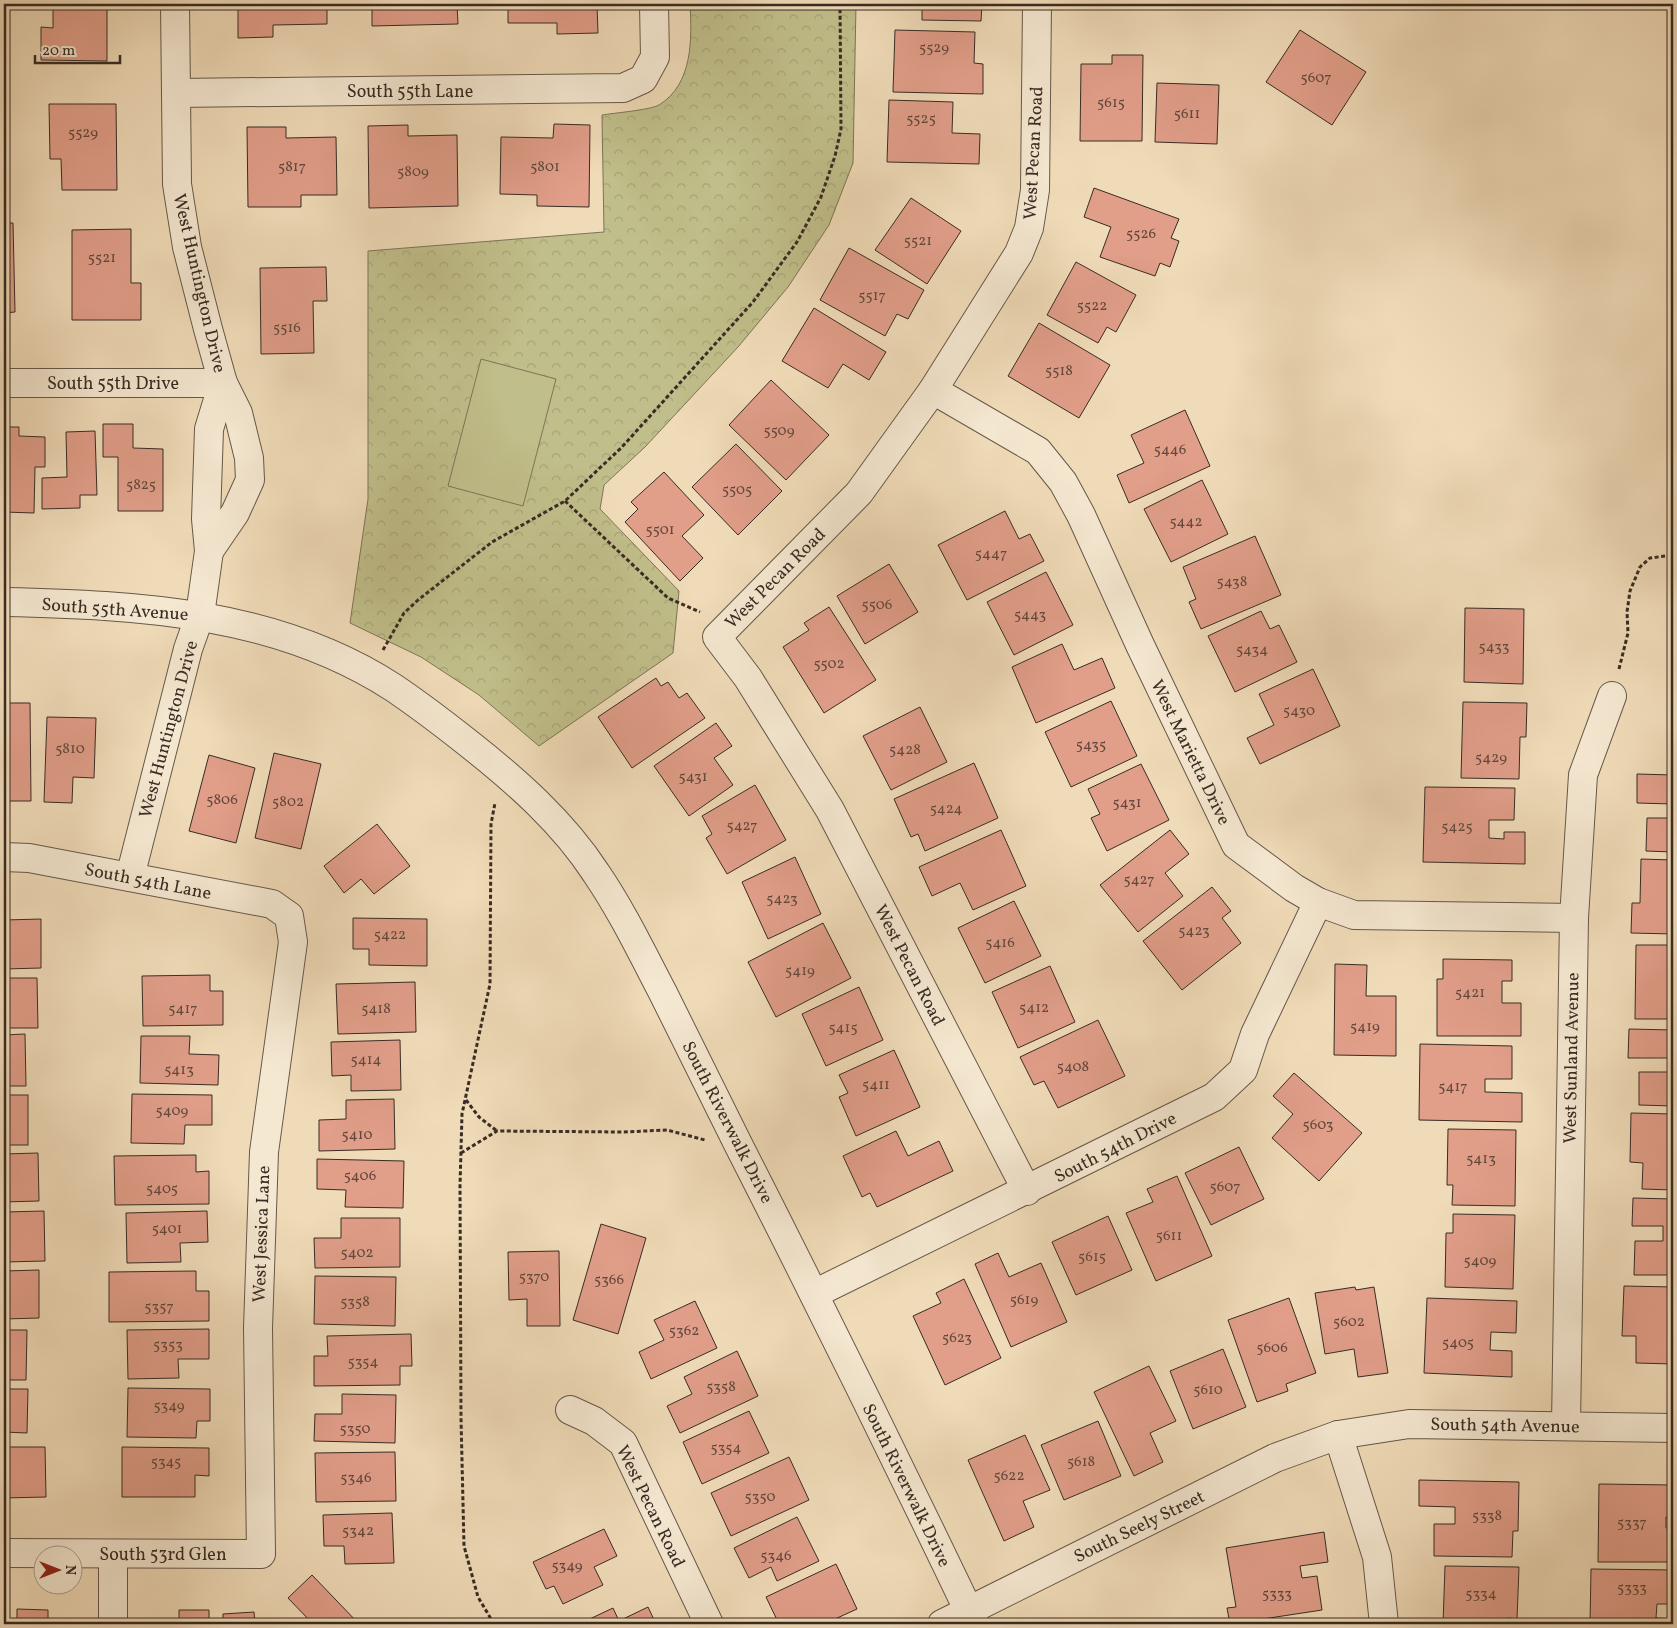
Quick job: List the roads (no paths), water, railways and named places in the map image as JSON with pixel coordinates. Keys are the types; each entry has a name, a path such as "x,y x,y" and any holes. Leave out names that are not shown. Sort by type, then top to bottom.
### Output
{"street":[{"name":"West Huntington Drive","path":"175,4 177,184 187,247 223,383 238,413 249,458 250,480 235,513 209,551"},
{"name":"South 55th Lane","path":"176,93 623,88 643,79 654,57 654,4"},
{"name":"West Pecan Road","path":"1027,1191 830,810 748,678 717,637 859,493 933,390 1019,253 1029,228 1035,190 1037,4"},
{"name":"South 55th Drive","path":"4,383 223,383"},
{"name":"West Huntington Drive","path":"130,877 188,649 200,615 209,551 206,519 209,429 223,383"},
{"name":"West Marietta Drive","path":"933,390 1038,451 1063,482 1081,514 1140,645 1236,845 1294,888 1318,902 1354,915 1574,918"},
{"path":"208,458 249,458"},
{"name":"South 55th Avenue","path":"4,602 131,607 200,615 266,630 326,652 381,681"},
{"name":"South Riverwalk Drive","path":"381,681 501,771 553,818 595,871 634,937 737,1141 972,1618"},
{"name":"West Sunland Avenue","path":"1566,1426 1574,918 1583,775 1612,696"},
{"name":"South 54th Lane","path":"4,857 28,858 272,904 289,916"},
{"name":"South 54th Drive","path":"814,1294 1027,1191 1214,1097 1243,1070 1255,1034 1318,902"},
{"name":"West Jessica Lane","path":"261,1554 258,1328 264,1152 293,942 289,916"},
{"name":"West Pecan Road","path":"570,1410 594,1421 623,1443 709,1624"},
{"name":"South 54th Avenue","path":"1338,1435 1409,1424 1673,1428"},
{"path":"1338,1435 1377,1557 1384,1624"},
{"name":"South Seely Street","path":"942,1624 972,1618 1275,1458 1338,1435"},
{"name":"South 53rd Glen","path":"4,1553 261,1554"},
{"path":"113,1554 113,1624"}]}
